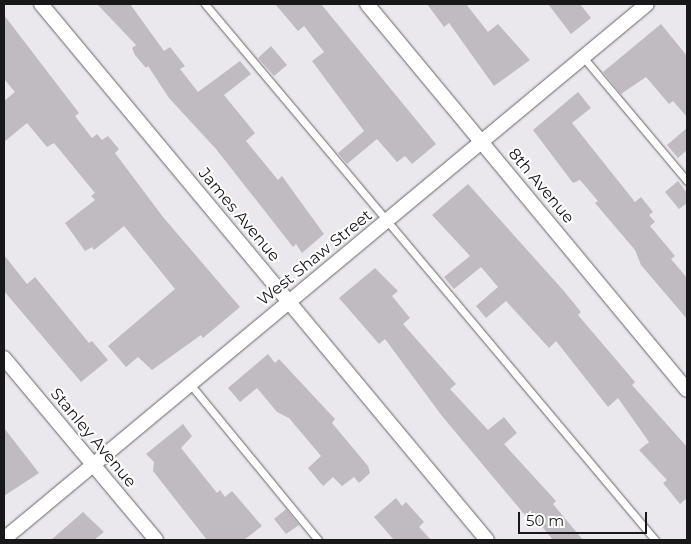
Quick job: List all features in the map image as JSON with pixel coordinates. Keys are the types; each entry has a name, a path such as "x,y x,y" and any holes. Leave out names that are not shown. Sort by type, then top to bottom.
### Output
{"street":[{"name":"James Avenue","path":"41,4 487,540"},
{"name":"8th Avenue","path":"368,4 687,390"},
{"name":"West Shaw Street","path":"4,539 647,4"},
{"name":"Stanley Avenue","path":"4,358 156,540"}],"lane":[{"path":"205,4 386,222 655,540"},
{"path":"583,57 687,181"},
{"path":"190,384 318,540"}],"building":[{"path":"97,4 130,4 164,51 170,47 185,66 180,69 198,92 240,61 251,74 224,95 255,133 246,141 278,180 282,176 324,234 302,253 296,244 293,247 216,149 169,98 148,66 146,68 135,55 132,48 136,45"},
{"path":"275,4 321,4 436,144 412,164 405,156 397,162 377,139 347,164 338,153 364,131 312,61 324,52 304,26 298,31"},
{"path":"427,4 466,4 488,32 498,24 530,60 494,86 449,23 444,27"},
{"path":"548,4 580,4 591,18 571,34"},
{"path":"4,15 79,113 75,116 92,138 97,134 102,140 108,136 119,149 115,153 163,217 240,307 203,338 201,335 152,370 138,357 126,367 108,346 175,289 124,226 94,250 92,247 85,251 65,223 95,200 91,196 95,193 54,143 47,147 27,123 4,142 4,101 15,92 4,79"},
{"path":"661,24 687,56 687,117 673,101 669,104 646,77 621,94 603,72"},
{"path":"271,46 287,65 274,76 258,58"},
{"path":"578,92 591,108 572,123 635,202 641,197 653,212 649,215 655,222 650,226 675,256 671,259 687,278 687,319 641,265 635,250 595,203 598,201 580,180 573,183 533,130"},
{"path":"687,128 687,150 678,158 667,145"},
{"path":"678,181 687,193 687,203 679,209 665,192"},
{"path":"468,184 563,290 581,312 578,315 635,382 632,385 687,447 687,498 680,504 663,483 667,480 639,450 649,442 618,398 608,407 556,341 549,348 506,301 486,318 476,306 498,287 481,267 454,289 444,277 470,256 432,215"},
{"path":"4,255 27,284 35,277 89,343 92,341 108,360 81,382 4,291"},
{"path":"375,268 398,291 392,296 410,318 403,324 456,384 450,389 488,430 504,417 517,433 504,444 556,501 553,504 583,540 553,540 535,518 530,521 442,416 385,339 379,344 339,298"},
{"path":"268,354 275,363 279,359 335,419 332,423 368,466 370,473 359,483 354,477 342,486 333,477 323,486 308,468 321,456 289,418 277,412 257,388 240,402 228,388"},
{"path":"183,424 192,436 181,448 217,493 220,490 225,497 232,491 262,526 244,540 207,540 153,471 154,462 146,454"},
{"path":"4,428 39,473 4,496"},
{"path":"396,498 402,506 406,502 424,522 419,527 431,540 394,540 374,517"},
{"path":"286,509 299,525 286,534 274,519"},
{"path":"83,512 104,532 94,540 51,540"}]}
